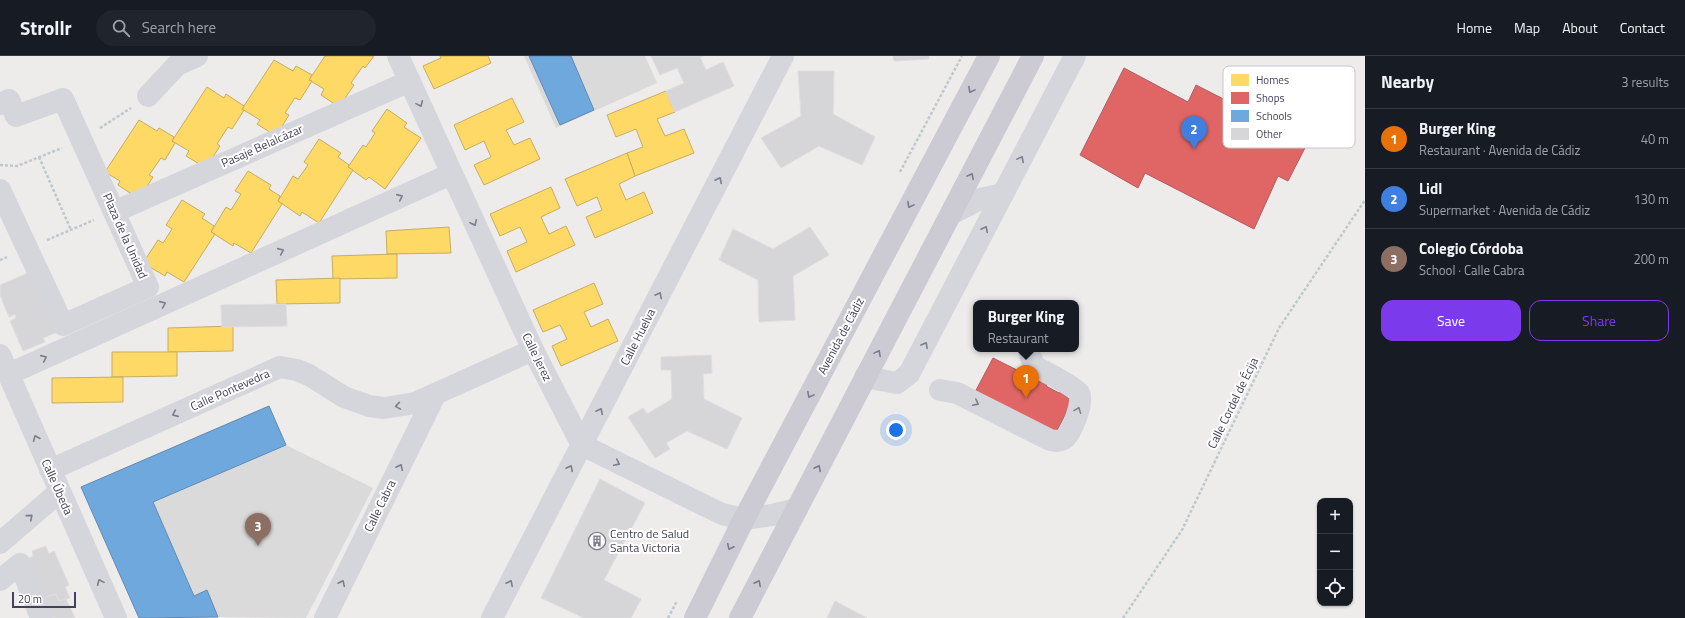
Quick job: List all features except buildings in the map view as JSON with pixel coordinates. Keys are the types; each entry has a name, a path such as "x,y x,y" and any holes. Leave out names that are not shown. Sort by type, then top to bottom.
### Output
{"main road":[{"name":"Avenida de Cádiz","path":"695,618 744,519 989,56"},
{"path":"740,618 864,377 1033,56"}],"street":[{"path":"148,96 178,65 196,56"},
{"name":"Calle Jerez","path":"398,56 533,350 582,445"},
{"name":"Calle Huelva","path":"492,618 783,56"},
{"path":"864,377 897,383 909,374 944,310 1075,56"},
{"name":"Pasaje Belalcázar","path":"114,212 410,81"},
{"name":"Plaza de la Unidad","path":"0,104 9,100 16,116 63,99 148,287 63,325 0,190"},
{"path":"9,374 451,174"},
{"path":"951,214 980,199 1003,194"},
{"name":"Calle Pontevedra","path":"50,470 280,368 297,370 309,375 344,397 369,406 384,408 415,403 533,350"},
{"name":"Calle Úbeda","path":"0,355 59,492 116,618"},
{"path":"940,390 956,393 1050,440 1058,442 1065,438 1080,408 1082,399 1078,391 1034,366 1030,355"},
{"name":"Calle Cabra","path":"325,618 435,395"},
{"path":"582,445 722,514 744,519 772,515 797,509"},
{"path":"0,543 59,492"},
{"path":"0,580 20,564 41,618"}],"path":[{"path":"40,157 71,230"},
{"name":"Calle Cordel de Écija","path":"1123,618 1182,530 1279,328 1365,200"},
{"path":"0,260 114,212"}],"shaded area":[{"path":"524,56 645,56 657,83 556,128"},
{"path":"286,445 373,488 306,618 218,617 207,590 194,596 153,502"}],"place":[{"name":"Lidl","path":"1194,149"},
{"name":"Burger King","path":"1026,398"},
{"name":"Centro de Salud Santa Victoria","path":"597,541"},
{"name":"Colegio Córdoba","path":"258,546"}]}
